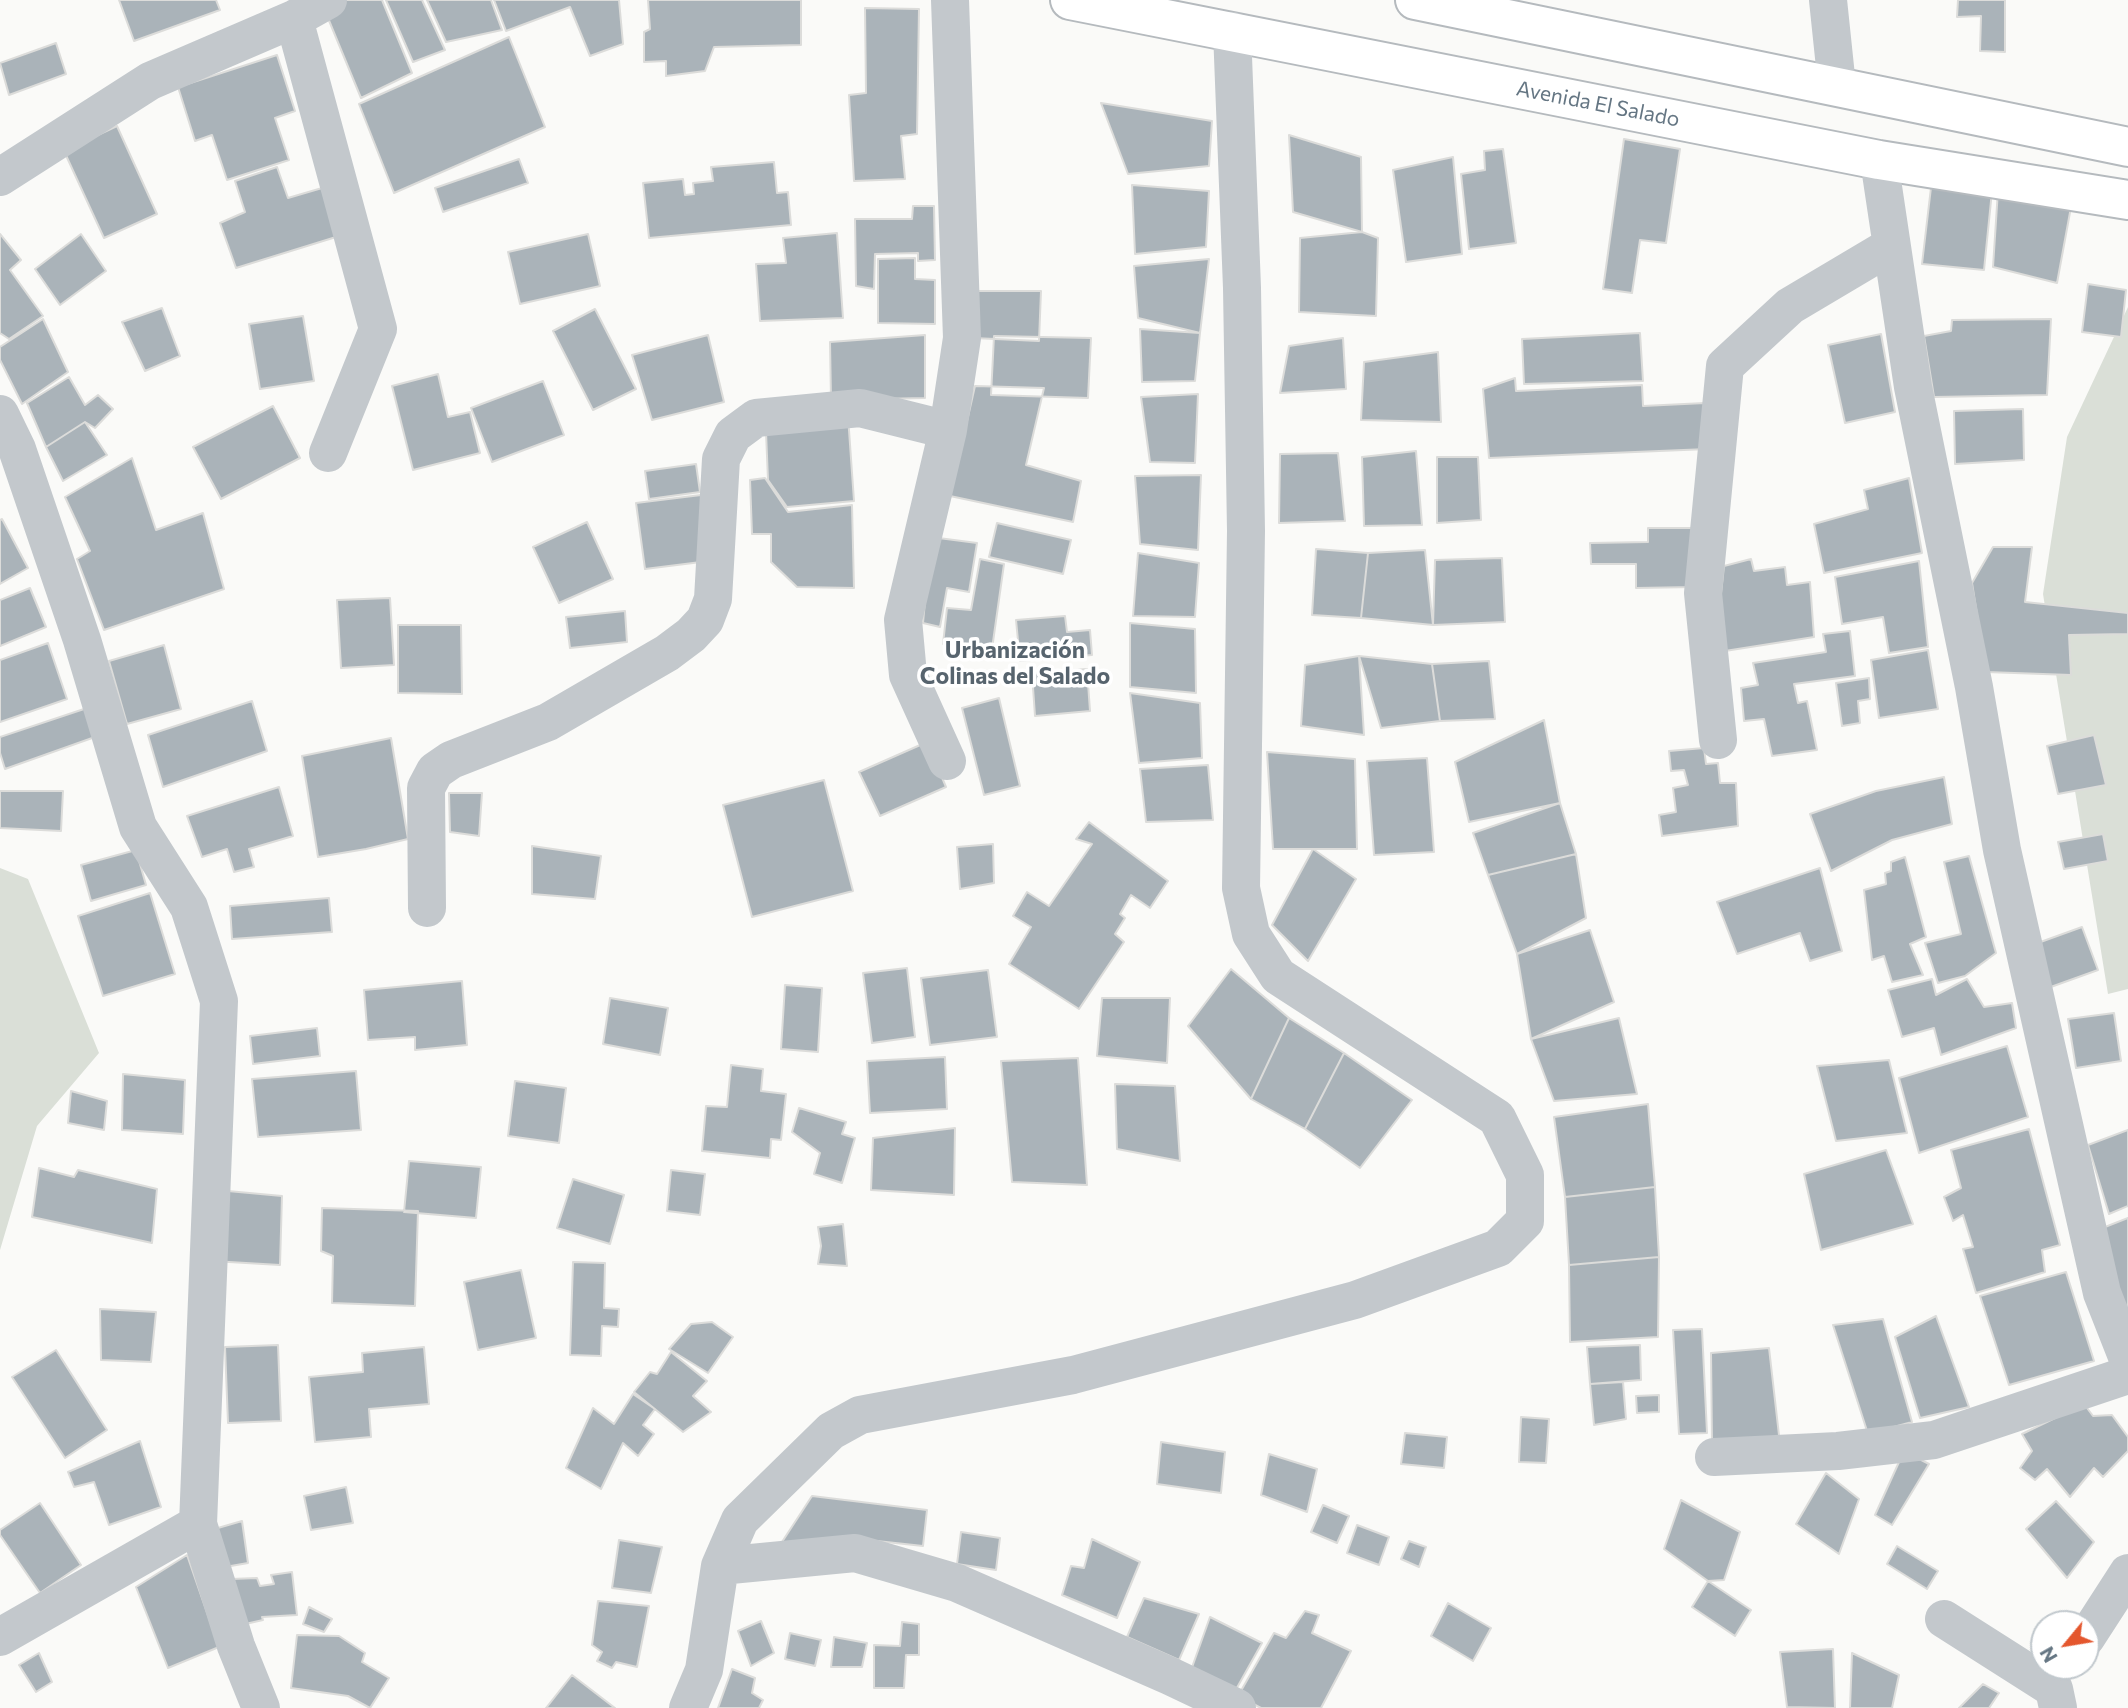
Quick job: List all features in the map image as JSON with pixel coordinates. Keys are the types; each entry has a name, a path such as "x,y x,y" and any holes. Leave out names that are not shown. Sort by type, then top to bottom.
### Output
{"main road":[{"name":"Avenida El Salado","path":"1070,0 1879,160 2128,200"},
{"path":"1415,0 2128,147"}],"street":[{"path":"0,177 150,80 294,19 328,0"},
{"path":"947,761 908,675 903,620 948,430 962,338 950,0"},
{"path":"1828,0 1837,86"},
{"path":"294,19 378,329 328,453"},
{"path":"688,1708 704,1670 720,1566 740,1520 831,1431 860,1415 1073,1375 1355,1300 1498,1248 1525,1221 1525,1175 1497,1118 1278,976 1251,934 1241,888 1245,531 1242,288 1232,31"},
{"path":"1879,160 1926,456 1974,687 2002,850 2102,1293 2128,1359"},
{"path":"1718,740 1703,593 1725,366 1790,306 1891,246"},
{"path":"427,908 426,788 435,771 451,760 548,722 667,653 691,635 705,620 713,599 721,459 733,435 756,418 860,408 948,430"},
{"path":"0,414 18,449 82,640 138,827 189,906 219,1001 198,1524 236,1646 261,1708"},
{"path":"1714,1457 1838,1451 1934,1440 2128,1375"},
{"path":"0,1637 198,1524"},
{"path":"720,1566 855,1553 957,1583 1237,1708"},
{"path":"2100,1616 2128,1573"},
{"path":"1944,1619 2060,1688"}],"shaded area":[{"path":"2128,307 2128,989 2108,994 2043,594 2067,437"},
{"path":"0,868 28,879 99,1053 37,1126 0,1250"}],"building":[{"path":"119,0 216,0 220,10 134,41"},
{"path":"337,0 382,0 412,73 361,98 323,6"},
{"path":"386,0 422,0 445,50 413,62"},
{"path":"427,0 491,0 502,30 446,42"},
{"path":"494,0 619,0 623,44 590,56 570,7 506,31"},
{"path":"648,0 801,0 801,45 714,47 705,71 666,76 666,61 644,62 644,32 650,29"},
{"path":"1958,0 2005,0 2005,52 1980,51 1981,16 1957,17"},
{"path":"865,8 919,9 917,134 901,136 905,179 854,181 849,95 866,93"},
{"path":"509,37 545,127 394,193 359,104"},
{"path":"56,43 66,74 9,95 0,63"},
{"path":"277,55 295,111 275,118 289,160 227,180 212,135 195,141 178,87"},
{"path":"1101,103 1212,121 1209,166 1128,174"},
{"path":"117,126 157,214 104,238 64,151"},
{"path":"1289,135 1361,157 1362,232 1293,212"},
{"path":"1624,139 1680,149 1666,243 1640,240 1632,293 1603,289"},
{"path":"1503,149 1516,243 1469,249 1461,174 1485,170 1484,151"},
{"path":"1453,157 1462,254 1406,262 1393,170"},
{"path":"519,159 528,183 443,212 435,188"},
{"path":"774,162 777,193 788,192 791,225 649,238 643,183 683,179 685,195 694,194 693,183 713,181 711,167"},
{"path":"277,167 288,198 322,188 336,237 236,268 220,223 245,212 235,181"},
{"path":"1932,179 1992,191 1984,270 1922,264"},
{"path":"1132,185 1209,191 1206,247 1135,254"},
{"path":"1998,190 2071,207 2057,283 1993,267"},
{"path":"913,206 934,206 935,260 918,261 918,253 875,254 874,289 856,286 855,219 912,219"},
{"path":"1362,232 1378,238 1376,316 1299,312 1300,238"},
{"path":"837,233 843,318 760,321 756,264 786,263 783,238"},
{"path":"0,234 21,260 10,270 43,316 9,339 0,333"},
{"path":"81,234 106,271 60,305 35,269"},
{"path":"588,234 600,286 520,304 508,252"},
{"path":"915,258 915,279 935,280 935,324 878,323 878,259"},
{"path":"1209,259 1200,333 1138,318 1134,266"},
{"path":"2088,284 2126,290 2121,337 2082,332"},
{"path":"975,291 1041,291 1039,341 973,338"},
{"path":"162,308 180,356 145,371 122,322"},
{"path":"595,309 636,389 593,410 553,331"},
{"path":"303,316 314,381 260,389 249,324"},
{"path":"43,319 68,372 22,404 0,360 0,347"},
{"path":"2051,319 2047,395 1934,397 1924,336 1951,331 1952,320"},
{"path":"1140,329 1200,333 1195,381 1142,382"},
{"path":"1640,333 1643,381 1524,384 1522,339"},
{"path":"1881,334 1895,412 1845,423 1828,345"},
{"path":"708,335 724,402 652,420 632,355"},
{"path":"925,335 925,398 831,400 830,342"},
{"path":"994,336 1091,338 1088,398 991,395"},
{"path":"1343,338 1346,389 1280,393 1289,346"},
{"path":"1438,352 1441,422 1361,420 1364,362"},
{"path":"438,374 448,417 470,412 480,453 413,470 392,386"},
{"path":"69,377 85,405 98,395 113,409 95,428 85,422 46,447 27,403"},
{"path":"1515,378 1516,391 1642,385 1643,406 1705,403 1708,449 1489,458 1483,389"},
{"path":"543,381 564,435 492,462 471,408"},
{"path":"975,386 1044,388 1026,465 1081,481 1073,522 950,496"},
{"path":"1198,394 1195,463 1150,462 1141,397"},
{"path":"273,406 300,458 221,499 193,447"},
{"path":"2023,409 2024,460 1955,464 1954,411"},
{"path":"848,416 854,501 787,507 768,480 766,432"},
{"path":"85,422 107,455 63,481 46,447"},
{"path":"1416,451 1422,525 1364,526 1362,457"},
{"path":"1338,453 1345,521 1279,523 1280,454"},
{"path":"1437,457 1478,457 1481,520 1437,523"},
{"path":"132,458 156,530 203,513 224,589 104,630 77,559 90,551 65,497"},
{"path":"696,464 700,492 649,499 645,471"},
{"path":"1201,475 1198,550 1140,544 1135,476"},
{"path":"765,478 788,512 852,505 854,588 797,587 771,562 771,534 752,534 750,480"},
{"path":"1909,478 1922,553 1824,573 1814,524 1868,509 1864,490"},
{"path":"701,495 709,561 645,569 636,503"},
{"path":"2,519 28,568 0,584 0,520"},
{"path":"587,522 613,579 559,603 533,547"},
{"path":"997,523 1071,540 1063,574 989,557"},
{"path":"1648,528 1693,528 1694,587 1636,588 1636,564 1591,564 1590,543 1648,542"},
{"path":"931,537 977,543 969,592 947,588 940,627 923,623"},
{"path":"1993,547 2032,547 2025,602 2128,613 2128,634 2069,635 2071,675 1986,672 1972,583"},
{"path":"1316,549 1368,553 1361,618 1312,615"},
{"path":"1425,550 1433,625 1361,618 1368,553"},
{"path":"1138,553 1199,563 1195,617 1133,616"},
{"path":"1502,558 1505,622 1433,625 1435,560"},
{"path":"980,559 1004,564 992,649 943,644 947,608 971,610"},
{"path":"1751,559 1754,571 1785,567 1787,585 1810,582 1814,637 1725,651 1718,622 1724,566"},
{"path":"1919,561 1928,647 1889,653 1883,617 1842,624 1835,577"},
{"path":"30,588 46,627 0,646 0,600"},
{"path":"390,598 394,665 341,668 337,600"},
{"path":"625,611 627,642 570,648 566,617"},
{"path":"1065,616 1067,632 1090,630 1092,655 1020,661 1016,620"},
{"path":"1130,623 1195,629 1196,693 1130,687"},
{"path":"398,625 461,625 462,694 398,693"},
{"path":"1850,631 1855,676 1794,684 1798,703 1807,701 1817,750 1772,756 1764,719 1744,721 1741,688 1758,685 1753,663 1826,652 1823,634"},
{"path":"48,643 67,699 0,722 0,660"},
{"path":"164,645 181,709 127,724 109,661"},
{"path":"1928,650 1938,709 1879,718 1871,660"},
{"path":"1359,656 1432,664 1440,721 1381,728"},
{"path":"1359,656 1364,735 1301,726 1305,665"},
{"path":"1489,661 1495,719 1440,721 1432,664"},
{"path":"1087,669 1090,711 1035,716 1032,673"},
{"path":"1869,678 1870,699 1858,701 1860,723 1842,726 1836,683"},
{"path":"1130,693 1200,703 1202,758 1139,763"},
{"path":"999,698 1020,786 984,795 962,708"},
{"path":"252,701 267,751 163,787 148,735"},
{"path":"87,708 95,737 5,769 0,753 0,737"},
{"path":"1544,720 1560,803 1469,822 1455,762"},
{"path":"2094,735 2106,785 2058,794 2047,746"},
{"path":"391,738 408,839 318,857 302,756"},
{"path":"927,742 946,787 880,816 859,772"},
{"path":"1704,748 1706,764 1718,763 1720,783 1736,783 1738,826 1662,836 1659,815 1676,812 1673,788 1688,785 1684,770 1671,771 1669,751"},
{"path":"1267,752 1355,759 1357,849 1273,849"},
{"path":"1427,758 1434,852 1374,855 1367,761"},
{"path":"1208,765 1213,820 1146,822 1140,769"},
{"path":"1944,777 1952,824 1892,840 1831,871 1810,814 1876,791"},
{"path":"824,780 853,891 752,917 723,805"},
{"path":"279,787 293,836 249,849 254,867 234,872 227,849 202,857 187,816"},
{"path":"0,791 63,791 61,831 0,828"},
{"path":"449,793 482,793 479,836 450,832"},
{"path":"1560,803 1576,854 1488,875 1473,833"},
{"path":"1089,822 1168,881 1150,908 1131,895 1120,914 1125,918 1115,934 1124,942 1079,1009 1009,964 1031,927 1013,916 1027,892 1049,906 1092,844 1076,839"},
{"path":"2103,834 2108,861 2064,869 2058,842"},
{"path":"993,844 994,883 960,889 957,847"},
{"path":"532,846 601,856 595,899 532,894"},
{"path":"1313,849 1356,879 1308,961 1272,925"},
{"path":"136,850 146,885 91,901 81,865"},
{"path":"1576,854 1586,918 1517,954 1488,875"},
{"path":"1969,856 1996,953 1965,976 1938,983 1925,943 1961,934 1944,862"},
{"path":"1905,857 1926,937 1910,944 1923,975 1892,982 1884,956 1872,960 1864,890 1886,884 1885,873 1891,871 1891,862"},
{"path":"1820,868 1842,951 1810,961 1800,933 1737,954 1717,902"},
{"path":"150,893 175,974 103,996 78,916"},
{"path":"329,898 332,932 232,939 230,906"},
{"path":"2082,927 2098,970 2048,988 2035,944"},
{"path":"1590,930 1614,1002 1531,1039 1517,954"},
{"path":"907,968 915,1037 872,1043 863,973"},
{"path":"1231,969 1289,1018 1251,1099 1188,1026"},
{"path":"988,970 997,1037 930,1045 921,978"},
{"path":"1932,979 1936,995 1967,979 1984,1007 2012,1003 2016,1028 1941,1055 1934,1028 1902,1037 1888,990"},
{"path":"462,981 467,1045 415,1050 415,1037 368,1040 364,990"},
{"path":"785,985 822,988 818,1052 781,1049"},
{"path":"610,998 668,1008 660,1055 603,1044"},
{"path":"1102,998 1170,998 1167,1063 1097,1056"},
{"path":"2114,1013 2121,1061 2076,1068 2068,1019"},
{"path":"1289,1018 1344,1053 1305,1129 1251,1099"},
{"path":"1619,1018 1637,1094 1554,1101 1531,1039"},
{"path":"317,1028 320,1056 253,1064 250,1036"},
{"path":"2007,1046 2028,1117 1919,1153 1899,1078"},
{"path":"1344,1053 1412,1100 1360,1168 1305,1129"},
{"path":"945,1057 947,1109 870,1113 867,1061"},
{"path":"1078,1058 1087,1185 1012,1182 1001,1061"},
{"path":"1889,1060 1907,1133 1836,1141 1817,1066"},
{"path":"731,1065 763,1069 761,1091 786,1094 781,1140 771,1139 770,1158 702,1151 706,1106 727,1107"},
{"path":"356,1071 361,1130 258,1137 252,1079"},
{"path":"123,1074 185,1080 183,1134 122,1130"},
{"path":"515,1081 566,1088 559,1143 508,1136"},
{"path":"1115,1084 1175,1086 1180,1161 1117,1149"},
{"path":"71,1091 107,1101 104,1130 68,1123"},
{"path":"1648,1104 1655,1187 1565,1197 1554,1117"},
{"path":"799,1108 846,1122 842,1134 855,1138 842,1183 814,1174 820,1153 792,1132"},
{"path":"955,1128 954,1195 871,1190 873,1138"},
{"path":"2029,1129 2060,1245 2042,1250 2045,1272 1976,1293 1963,1249 1973,1247 1963,1215 1953,1221 1944,1197 1961,1188 1951,1150"},
{"path":"2128,1130 2128,1206 2109,1214 2088,1145"},
{"path":"1886,1150 1913,1224 1821,1250 1804,1174"},
{"path":"409,1161 481,1167 476,1218 404,1212"},
{"path":"39,1168 74,1177 78,1170 157,1189 152,1243 32,1217"},
{"path":"671,1170 705,1174 700,1215 667,1211"},
{"path":"573,1179 624,1195 610,1244 557,1228"},
{"path":"1655,1187 1659,1257 1569,1265 1565,1197"},
{"path":"217,1190 282,1196 280,1265 212,1261"},
{"path":"322,1208 418,1211 415,1306 332,1303 333,1256 321,1251"},
{"path":"2128,1218 2128,1326 2095,1231"},
{"path":"843,1224 847,1266 818,1264 821,1246 818,1227"},
{"path":"1659,1257 1658,1337 1570,1342 1569,1265"},
{"path":"573,1262 605,1263 604,1308 619,1309 618,1327 602,1326 601,1356 570,1355"},
{"path":"521,1270 536,1338 478,1350 464,1282"},
{"path":"2066,1272 2094,1361 2009,1385 1980,1296"},
{"path":"100,1309 156,1312 151,1362 101,1360"},
{"path":"1936,1316 1969,1407 1920,1418 1895,1337"},
{"path":"1883,1319 1912,1422 1868,1434 1833,1325"},
{"path":"712,1322 733,1337 708,1373 669,1349 691,1324"},
{"path":"1702,1329 1707,1433 1679,1434 1673,1330"},
{"path":"278,1345 281,1421 228,1423 225,1347"},
{"path":"1640,1345 1641,1380 1590,1384 1587,1347"},
{"path":"424,1347 429,1404 369,1409 371,1437 315,1442 309,1377 363,1372 362,1353"},
{"path":"1769,1348 1780,1444 1712,1445 1711,1353"},
{"path":"56,1350 107,1430 65,1458 12,1377"},
{"path":"671,1352 707,1381 693,1396 711,1412 683,1432 634,1392 650,1372 657,1374"},
{"path":"1623,1382 1626,1419 1594,1425 1590,1384"},
{"path":"633,1394 655,1409 643,1425 654,1434 638,1456 623,1443 601,1489 566,1468 593,1408 614,1424"},
{"path":"1659,1395 1659,1412 1637,1413 1636,1396"},
{"path":"2084,1404 2093,1416 2112,1415 2128,1437 2128,1451 2103,1477 2094,1468 2070,1497 2047,1469 2035,1480 2020,1468 2032,1451 2022,1434"},
{"path":"1521,1417 1549,1419 1546,1463 1519,1462"},
{"path":"1405,1433 1447,1437 1444,1468 1401,1464"},
{"path":"140,1441 161,1507 109,1525 94,1482 74,1487 68,1472"},
{"path":"1161,1442 1225,1452 1221,1493 1157,1484"},
{"path":"1904,1451 1929,1464 1892,1525 1875,1515"},
{"path":"1269,1454 1317,1469 1307,1512 1261,1495"},
{"path":"1826,1473 1859,1499 1839,1554 1796,1524"},
{"path":"346,1487 353,1523 311,1530 304,1496"},
{"path":"812,1496 927,1510 923,1546 877,1541 780,1545"},
{"path":"1681,1500 1740,1532 1724,1580 1708,1581 1664,1549"},
{"path":"2056,1501 2094,1542 2067,1578 2026,1529"},
{"path":"40,1503 81,1565 40,1593 0,1535 0,1530"},
{"path":"1323,1505 1349,1516 1337,1543 1311,1532"},
{"path":"242,1521 248,1563 225,1567 211,1530"},
{"path":"1357,1525 1389,1537 1379,1565 1347,1553"},
{"path":"961,1532 1000,1538 996,1570 957,1564"},
{"path":"1092,1539 1140,1562 1117,1618 1062,1595 1071,1566 1084,1568"},
{"path":"619,1540 662,1547 651,1593 612,1588"},
{"path":"1409,1541 1426,1547 1419,1567 1401,1559"},
{"path":"1897,1546 1938,1571 1927,1589 1887,1564"},
{"path":"187,1555 219,1647 168,1668 136,1587"},
{"path":"292,1572 297,1615 262,1617 263,1620 241,1625 231,1579 257,1578 260,1586 274,1584 271,1575"},
{"path":"1708,1581 1751,1610 1735,1636 1692,1607"},
{"path":"1144,1598 1199,1614 1179,1660 1127,1637"},
{"path":"598,1601 649,1606 637,1667 616,1662 612,1668 597,1661 602,1652 592,1645"},
{"path":"1448,1603 1491,1628 1473,1661 1431,1636"},
{"path":"309,1607 332,1619 324,1632 303,1624"},
{"path":"1305,1611 1319,1615 1312,1633 1351,1651 1321,1708 1261,1708 1238,1696 1274,1633 1286,1638"},
{"path":"1210,1617 1262,1643 1234,1693 1190,1673"},
{"path":"761,1621 774,1653 751,1666 738,1631"},
{"path":"902,1622 919,1624 919,1655 906,1655 904,1688 874,1688 874,1645 900,1646"},
{"path":"790,1633 821,1640 815,1666 785,1659"},
{"path":"297,1635 339,1636 365,1653 362,1662 389,1678 370,1708 348,1696 291,1688"},
{"path":"834,1637 867,1643 862,1667 831,1667"},
{"path":"1833,1649 1835,1708 1787,1707 1780,1652"},
{"path":"39,1653 52,1682 36,1692 19,1665"},
{"path":"1852,1653 1899,1675 1892,1708 1850,1708"},
{"path":"732,1669 755,1678 752,1693 763,1700 759,1708 718,1708"},
{"path":"572,1675 615,1708 546,1708"},
{"path":"1983,1684 1999,1693 1989,1708 1959,1708"}],"district":[{"name":"Urbanización Colinas del Salado","path":"1015,663"}]}
